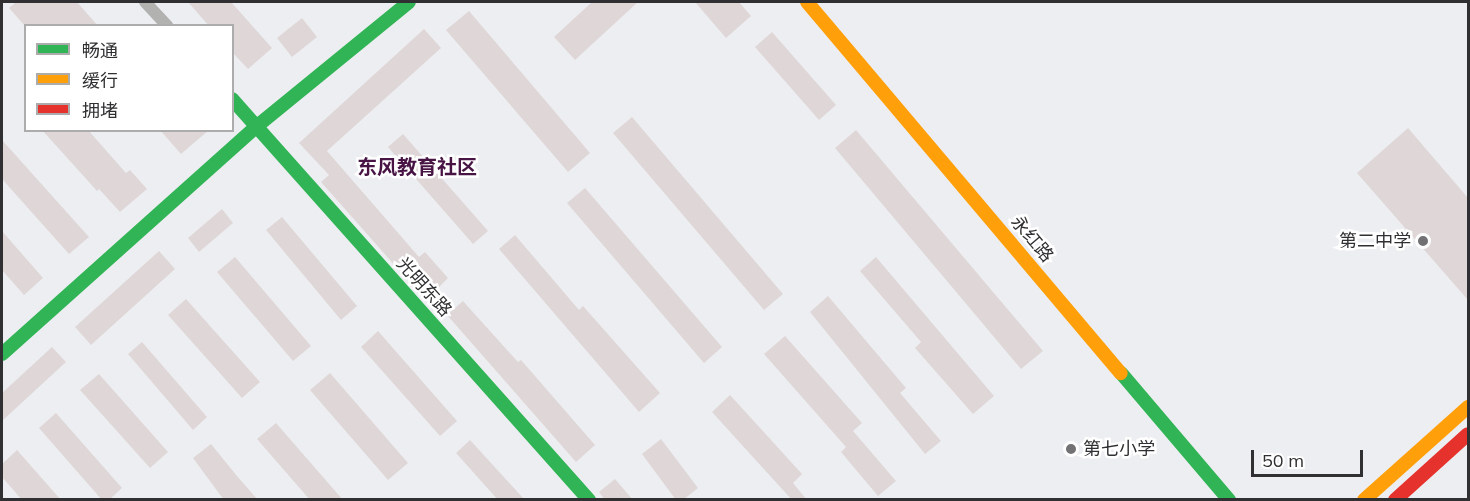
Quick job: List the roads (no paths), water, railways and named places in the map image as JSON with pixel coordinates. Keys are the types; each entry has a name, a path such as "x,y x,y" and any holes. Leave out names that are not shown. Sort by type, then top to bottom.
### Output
{"street":[{"path":"145,2 165,24"},
{"path":"2,354 257,126 409,2"},
{"name":"永红路","path":"812,3 1229,500"},
{"name":"光明东路","path":"234,101 589,500"},
{"path":"1364,500 1468,407"},
{"path":"1395,500 1468,434"}],"place":[{"name":"第二中学","path":"1423,241"},
{"name":"第七小学","path":"1071,449"}],"district":[{"name":"东风教育社区","path":"417,166"}]}
